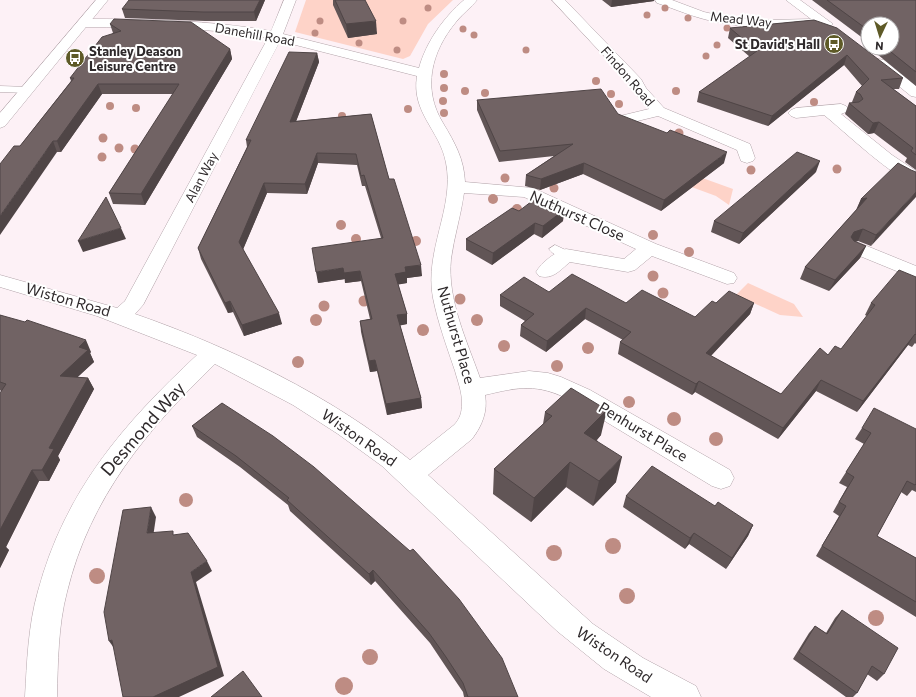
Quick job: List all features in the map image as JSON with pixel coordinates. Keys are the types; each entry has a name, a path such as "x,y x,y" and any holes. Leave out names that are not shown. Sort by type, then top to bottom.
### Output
{"street":[{"path":"0,123 102,0"},
{"name":"Alan Way","path":"120,315 133,305 276,36 290,0"},
{"name":"Nuthurst Place","path":"409,475 456,439 469,425 474,410 472,389 448,316 440,273 443,248 453,209 456,187 455,162 450,147 425,104 422,90 423,73 436,42 456,13 471,0"},
{"name":"Findon Road","path":"558,0 636,82 639,89 659,111 744,147 747,158"},
{"name":"Mead Way","path":"661,0 699,14 721,19 800,23 823,22"},
{"path":"792,0 835,30"},
{"name":"Danehill Road","path":"83,23 193,24 232,28 276,36 341,51 423,73"},
{"path":"870,56 916,93"},
{"path":"796,113 850,108"},
{"path":"827,110 886,158 916,179"},
{"path":"625,119 659,111"},
{"name":"Nuthurst Close","path":"456,187 527,192 649,248 727,278"},
{"name":"Nuthurst Close","path":"546,272 561,252 628,266 649,248"},
{"path":"857,248 916,272"},
{"name":"Wiston Road","path":"0,281 120,315 213,353 299,396 392,459 553,607 572,627 604,651 669,694"},
{"name":"Desmond Way","path":"41,697 44,631 52,591 64,550 82,510 99,480 124,447 167,398 213,353"},
{"name":"Penhurst Place","path":"472,389 526,380 547,381 562,386 582,396 721,478"}],"lane":[{"path":"0,89 28,90"}],"shaded area":[{"path":"306,0 453,0 428,24 410,56 403,59 295,32"},
{"path":"658,162 733,189 729,205 716,196 648,171"},
{"path":"748,283 794,304 803,317 780,315 736,295"}],"building":[{"path":"129,0 260,0 254,12 203,12 122,9"},
{"path":"335,0 365,0 376,21 346,24"},
{"path":"827,0 916,0 916,72 896,56 900,56 900,16 860,16 860,24"},
{"path":"114,19 191,22 230,49 141,194 109,193 179,84 98,84 57,141 53,141 0,216 0,164 14,146 20,146 74,78 70,78 102,37 121,31 110,24"},
{"path":"814,20 837,28 860,45 860,56 874,56 903,78 881,80 916,106 916,155 911,151 913,148 879,122 873,123 849,103 859,102 863,99 860,94 856,92 869,79 847,55 772,116 699,92 757,51 730,28"},
{"path":"289,52 317,53 290,122 371,114 389,179 394,179 421,265 405,267 406,272 395,274 407,314 397,315 421,398 386,404 375,360 369,361 360,321 372,319 360,271 344,273 343,268 316,272 312,248 383,238 364,175 361,176 356,154 317,153 305,184 264,183 239,242 279,313 242,325 230,301 225,303 198,248 251,140 246,140"},
{"path":"601,89 618,114 667,133 670,130 727,152 664,200 584,163 541,179 526,175 573,144 500,151 477,100"},
{"path":"797,152 820,161 743,233 714,221"},
{"path":"898,163 916,172 916,192 876,235 863,229 854,232 851,237 854,241 866,246 835,280 805,267 867,198 861,199"},
{"path":"106,197 121,228 78,241"},
{"path":"536,198 564,210 543,226 535,223 493,253 466,239 512,208 519,211"},
{"path":"899,270 916,277 916,335 915,334 863,401 821,380 783,428 699,381 696,384 620,342 631,332 586,308 547,341 521,325 534,314 500,295 524,277 549,292 572,274 626,303 642,290 695,317 712,301 716,303 729,291 754,303 706,353 781,394 820,348 828,355 835,346 841,349 875,305 871,303"},
{"path":"0,315 25,322 27,320 86,340 79,347 88,350 60,376 88,378 49,448 54,449 42,470 32,470 0,530 0,393 6,384 0,382"},
{"path":"571,388 607,410 584,433 622,457 599,481 570,462 534,498 494,469 552,416 545,412"},
{"path":"222,403 273,436 314,467 410,551 413,549 459,599 502,658 518,697 468,697 463,683 429,633 373,570 369,574 287,500 289,498 236,456 192,426"},
{"path":"874,408 916,429 916,484 915,485 907,481 877,536 916,558 916,602 822,546 846,506 839,502 854,477 846,472 871,433 862,428"},
{"path":"652,466 715,506 718,502 753,525 732,558 694,533 690,538 626,496"},
{"path":"151,507 147,533 173,531 173,535 188,533 207,561 191,572 218,667 153,697 123,697 112,640 109,641 104,612 123,510"},
{"path":"842,610 898,648 884,674 872,666 857,693 799,652 815,626 827,634"},
{"path":"243,671 262,697 211,697"}],"place":[{"name":"St David's Hall","path":"834,44"},
{"name":"Stanley Deason Leisure Centre","path":"75,58"}]}
